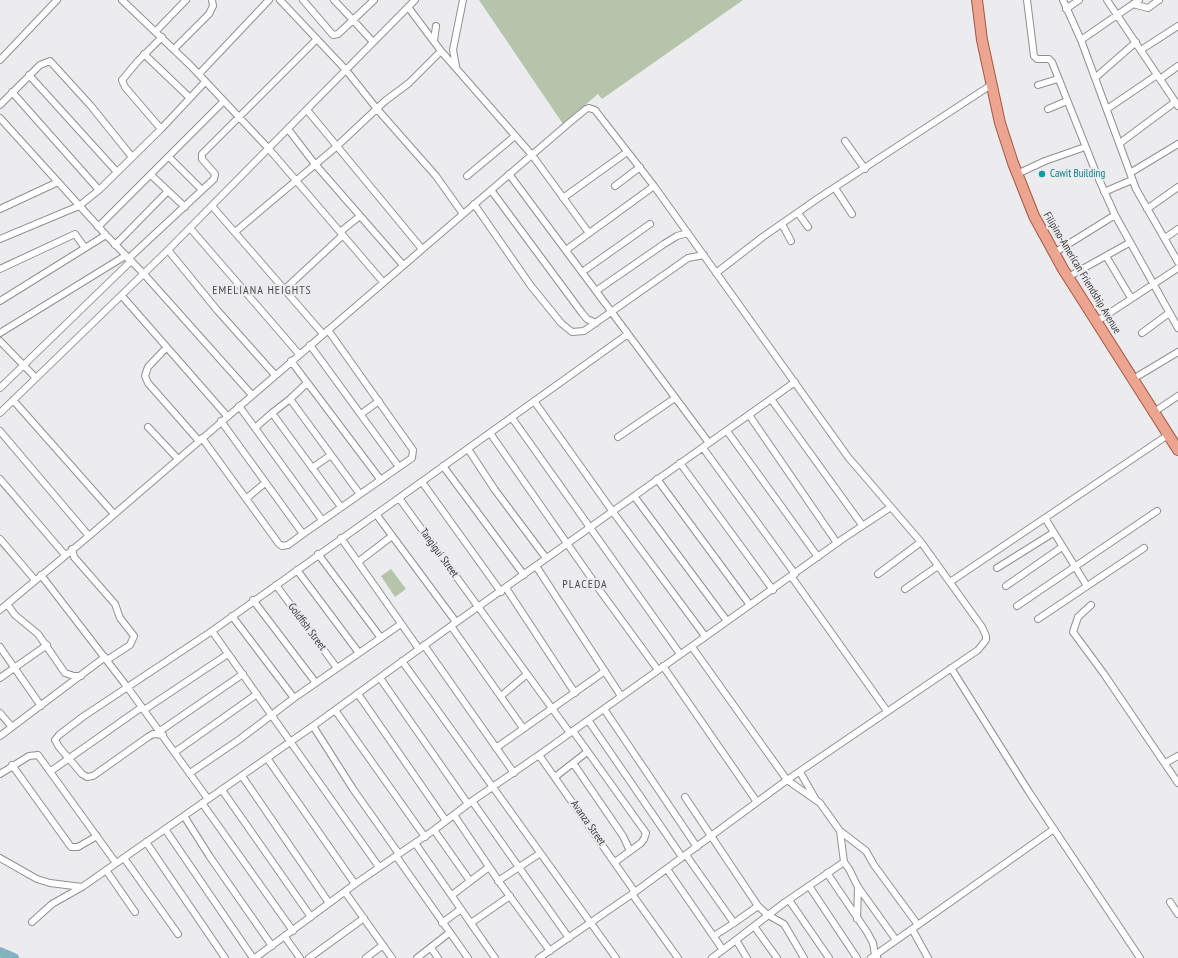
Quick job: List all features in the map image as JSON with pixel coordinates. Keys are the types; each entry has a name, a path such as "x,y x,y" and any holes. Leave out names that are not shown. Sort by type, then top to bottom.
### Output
{"main road":[{"name":"Filipino-American Friendship Avenue","path":"977,0 979,24 990,86 1000,123 1017,174 1034,216 1068,278 1154,412 1173,437 1178,450"}],"street":[{"path":"0,60 57,0"},
{"path":"122,0 156,31 199,74 223,102 269,149 295,182 383,282"},
{"path":"156,31 186,0"},
{"path":"174,49 209,14 213,6 212,0"},
{"path":"199,74 269,0"},
{"path":"280,0 346,70 377,109 436,176 463,214"},
{"path":"303,0 334,36 338,34 372,1"},
{"path":"334,0 373,42"},
{"path":"0,413 122,296 415,0"},
{"path":"457,67 453,50 454,36 463,0"},
{"path":"1027,0 1034,56 1037,59 1050,60 1104,192 1129,243 1178,328"},
{"path":"1063,0 1081,40 1120,143 1132,180 1178,262"},
{"path":"1066,9 1079,0"},
{"path":"1107,0 1118,14 1177,104 1120,143"},
{"path":"1081,40 1139,0"},
{"path":"1133,4 1148,8 1159,0"},
{"path":"408,7 441,51 457,67 532,155 589,233"},
{"path":"434,41 436,26"},
{"path":"1142,50 1178,26"},
{"path":"161,129 122,82 122,78 162,37"},
{"path":"0,388 24,366 128,259 186,207 215,176 214,171 202,159 202,154 317,39"},
{"path":"1095,78 1136,42"},
{"path":"235,232 409,83 441,51"},
{"path":"144,54 190,98"},
{"path":"0,105 29,75 45,62 50,61 132,157"},
{"path":"1107,110 1178,66"},
{"path":"29,75 117,172"},
{"path":"1038,86 1058,79"},
{"path":"0,239 79,206 99,190 161,129 205,82"},
{"path":"716,273 798,213 990,86"},
{"path":"12,92 99,190"},
{"path":"1048,108 1067,101"},
{"path":"98,227 223,102"},
{"path":"0,610 89,536 509,174 589,108 598,113 654,186 848,457 921,542 986,636 985,644 982,647 787,780 667,869 543,957"},
{"path":"307,110 336,147 422,249"},
{"path":"0,118 98,227 128,259 144,273 252,394"},
{"path":"288,129 314,163 403,265"},
{"path":"467,176 515,136"},
{"path":"846,141 865,168"},
{"path":"1130,173 1178,144"},
{"path":"1017,174 1046,161 1085,147"},
{"path":"563,198 627,152"},
{"path":"169,156 202,190"},
{"path":"615,186 640,167"},
{"path":"509,174 709,443"},
{"path":"151,175 186,207"},
{"path":"1104,192 1132,180"},
{"path":"0,209 58,182"},
{"path":"566,250 654,186"},
{"path":"1147,209 1178,187"},
{"path":"835,188 852,214"},
{"path":"491,190 582,313 587,319 596,323"},
{"path":"116,245 168,192"},
{"path":"474,204 531,286 566,328 572,332 579,332 596,323 688,258 704,255"},
{"path":"212,206 285,289 322,334"},
{"path":"798,213 808,227"},
{"path":"1054,253 1115,215"},
{"path":"285,289 360,216"},
{"path":"582,272 650,224"},
{"path":"782,224 791,241"},
{"path":"190,228 299,354"},
{"path":"1165,238 1178,229"},
{"path":"596,291 670,240 688,233"},
{"path":"0,269 75,234 85,248"},
{"path":"0,301 106,235"},
{"path":"1068,278 1129,243"},
{"path":"168,250 217,310 275,375"},
{"path":"1106,256 1131,298"},
{"path":"0,333 128,259"},
{"path":"1096,322 1178,268"},
{"path":"122,296 227,416"},
{"path":"1142,333 1169,313"},
{"path":"166,348 148,367 145,376 148,383 200,440 247,498 282,546 288,545 359,493 412,458 413,450 328,330"},
{"path":"243,674 161,733 153,734 148,737 90,777 85,777 82,774 56,743 56,738 111,697 128,688 232,616 628,334"},
{"path":"1,344 36,378"},
{"path":"310,345 399,467"},
{"path":"1133,379 1178,352"},
{"path":"291,361 380,479"},
{"path":"32,922 52,904 82,887 242,776 358,694 453,624 504,590 546,558 591,528 657,479 749,416 795,382"},
{"path":"255,428 308,383"},
{"path":"1154,412 1178,396"},
{"path":"618,437 675,398"},
{"path":"290,399 359,493"},
{"path":"771,399 862,525"},
{"path":"13,400 114,514"},
{"path":"361,414 379,401"},
{"path":"534,401 612,512 705,636"},
{"path":"239,406 322,520"},
{"path":"272,413 341,507"},
{"path":"749,416 837,543"},
{"path":"512,418 680,654"},
{"path":"221,421 302,534"},
{"path":"148,427 178,459"},
{"path":"0,431 89,536"},
{"path":"727,431 818,557"},
{"path":"490,433 567,544 660,668 757,802"},
{"path":"950,582 1045,518 1173,437"},
{"path":"703,448 887,711"},
{"path":"468,449 495,490 546,558"},
{"path":"312,468 331,455"},
{"path":"680,463 773,590"},
{"path":"443,466 524,575"},
{"path":"0,479 65,555"},
{"path":"657,479 750,606"},
{"path":"422,482 504,590 575,693"},
{"path":"247,498 265,483"},
{"path":"634,496 727,621"},
{"name":"Tangigui Street","path":"399,498 526,674 572,732 646,833 644,839 630,851"},
{"path":"165,829 256,958 355,884 425,837 492,787 692,647 705,636 773,590 862,525 891,507"},
{"path":"1017,606 1157,511"},
{"path":"376,514 523,728"},
{"path":"1045,518 1062,548 1087,586"},
{"path":"997,568 1053,533"},
{"path":"358,562 392,536"},
{"path":"341,538 401,624 421,647 514,773"},
{"path":"0,539 35,580"},
{"path":"878,574 921,542"},
{"path":"1006,586 1062,548"},
{"path":"1038,619 1144,548"},
{"path":"0,736 81,676 130,645 134,636 120,618 116,604 74,557 72,550"},
{"path":"318,554 381,638"},
{"path":"536,566 621,696"},
{"path":"906,589 938,566"},
{"path":"297,570 359,653"},
{"path":"41,575 128,688 190,773 205,801 293,931"},
{"name":"Goldfish Street","path":"276,585 337,668"},
{"path":"254,600 316,683"},
{"path":"7,604 15,615 27,623 47,645 65,673 74,676 81,676"},
{"path":"1091,605 1078,617 1073,632 1178,783"},
{"path":"232,616 294,698"},
{"path":"190,773 294,698 401,624"},
{"path":"212,630 379,867"},
{"path":"0,678 47,645"},
{"path":"0,647 41,706"},
{"path":"692,647 787,780 816,800 824,808 840,831 866,851 874,865 918,925"},
{"path":"51,771 143,708 228,654"},
{"path":"402,661 539,854 616,958"},
{"path":"951,668 1054,829 1140,958"},
{"path":"496,748 605,671"},
{"path":"500,696 526,674"},
{"path":"380,678 569,938"},
{"path":"175,752 257,694"},
{"path":"358,694 446,821"},
{"path":"604,709 697,847"},
{"path":"335,710 425,837"},
{"path":"0,713 12,727"},
{"path":"588,720 684,856 734,923"},
{"path":"313,726 442,923 468,958"},
{"path":"555,777 587,752"},
{"path":"0,774 12,765 34,754 38,755 116,863"},
{"name":"Avanza Street","path":"539,755 615,862 633,893 678,958"},
{"path":"1165,764 1178,756"},
{"path":"267,758 355,884"},
{"path":"573,763 623,836 630,851 615,862"},
{"path":"12,765 71,847 78,847 97,836"},
{"path":"800,772 816,800"},
{"path":"242,776 329,903"},
{"path":"222,790 311,918"},
{"path":"685,797 758,906 768,915 784,924 804,958"},
{"path":"454,815 498,881 550,951"},
{"path":"184,816 210,857 272,946"},
{"path":"875,957 896,940 1054,829"},
{"path":"434,830 470,881"},
{"path":"840,831 844,862 858,887 896,940"},
{"path":"146,842 225,958"},
{"path":"415,843 495,958"},
{"path":"498,881 539,854"},
{"path":"0,858 37,879 50,883 82,887"},
{"path":"124,858 178,934"},
{"path":"712,958 768,915 844,862"},
{"path":"452,895 489,867"},
{"path":"667,869 723,950"},
{"path":"106,870 135,912"},
{"path":"827,873 873,943 875,957"},
{"path":"809,886 857,958"},
{"path":"857,919 858,887"},
{"path":"345,892 392,958"},
{"path":"471,923 510,896"},
{"path":"789,900 830,958"},
{"path":"1170,902 1178,914"},
{"path":"714,936 758,906"},
{"path":"442,923 461,909"},
{"path":"309,958 364,918"},
{"path":"754,926 777,958"},
{"path":"912,929 920,941 928,958"},
{"path":"417,958 449,933"},
{"path":"284,937 300,958"},
{"path":"736,940 747,958"},
{"path":"366,958 383,945"},
{"path":"431,948 438,958"}],"green space":[{"path":"479,0 743,0 602,99 598,94 563,124"},
{"path":"391,569 406,589 395,597 381,576"}],"waterway":[{"path":"0,952 14,958"}],"place":[{"name":"Cawit Building","path":"1042,174"}],"district":[{"name":"EMELIANA HEIGHTS","path":"262,291"},
{"name":"PLACEDA","path":"585,585"}]}
